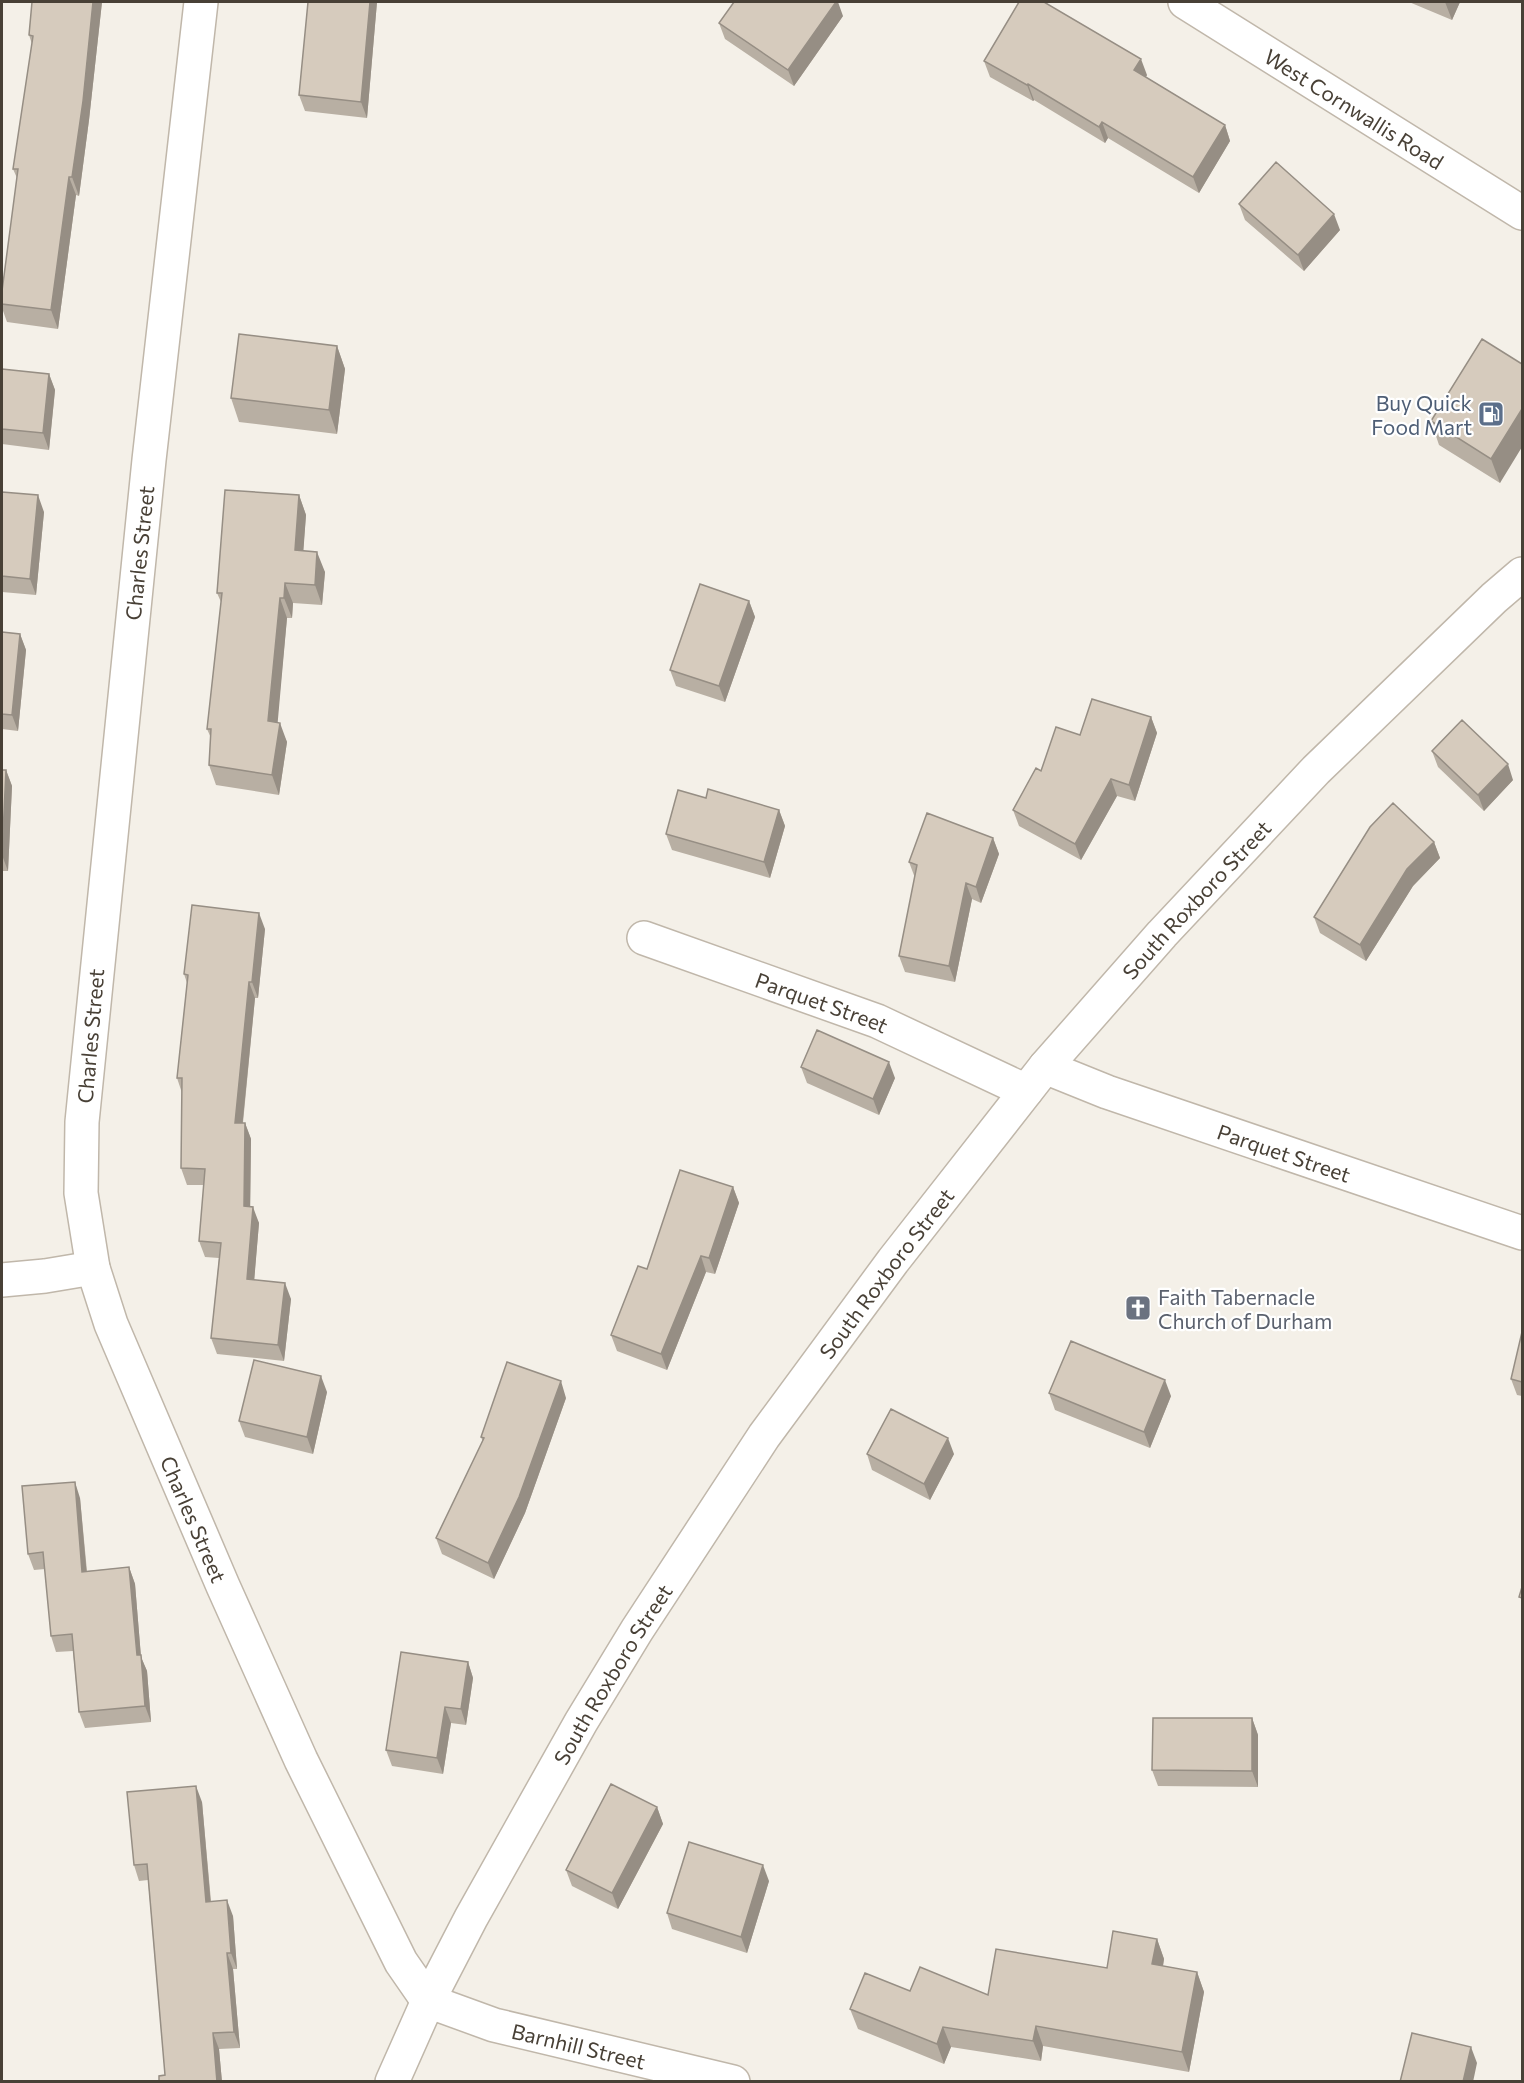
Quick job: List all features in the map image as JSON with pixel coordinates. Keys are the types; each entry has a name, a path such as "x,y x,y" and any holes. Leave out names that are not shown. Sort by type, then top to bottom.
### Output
{"street":[{"name":"Charles Street","path":"201,2 147,472 82,1122 81,1193 93,1268 111,1324 223,1586 301,1760 401,1962 428,2001"},
{"name":"West Cornwallis Road","path":"1185,2 1522,213"},
{"name":"South Roxboro Street","path":"392,2082 428,2001 522,1825 637,1629 764,1436 899,1253 1036,1079 1162,934 1316,770 1494,598 1522,574"},
{"name":"Parquet Street","path":"644,938 1036,1079 1107,1092 1522,1233"},
{"path":"2,1280 93,1268"},
{"name":"Barnhill Street","path":"428,2001 494,2025 733,2082"}],"building":[{"path":"32,2 93,2 83,101 72,177 69,177 51,310 2,304 18,169 13,169 33,36 29,35"},
{"path":"308,2 370,2 361,102 299,95"},
{"path":"734,2 836,2 788,70 719,23"},
{"path":"1019,2 1044,2 1141,59 1134,70 1225,125 1193,177 1102,122 1099,127 1028,84 984,61"},
{"path":"1276,162 1334,214 1298,255 1239,204"},
{"path":"239,334 337,346 329,410 231,398"},
{"name":"Buy Quick Food Mart","path":"1482,339 1522,364 1522,409 1491,459 1431,421"},
{"path":"2,369 49,374 43,433 2,429"},
{"path":"225,490 299,495 295,550 317,552 315,585 285,583 284,598 280,598 268,721 280,723 272,775 209,765 211,729 207,729 222,593 217,593"},
{"path":"2,492 38,495 30,579 2,576"},
{"path":"700,584 749,601 719,686 670,670"},
{"path":"2,632 20,634 12,715 2,714"},
{"path":"1092,699 1151,717 1129,785 1111,779 1075,844 1013,810 1036,768 1041,771 1056,727 1080,735"},
{"path":"1462,720 1508,764 1478,795 1432,751"},
{"path":"2,770 6,770 2,855"},
{"path":"708,789 779,810 764,862 666,834 678,790 706,798"},
{"path":"1393,803 1434,842 1407,869 1360,945 1314,917 1370,827"},
{"path":"927,813 993,838 976,887 966,883 949,966 899,956 917,865 909,862"},
{"path":"192,905 259,913 252,982 249,982 235,1123 245,1123 244,1206 253,1207 247,1279 285,1283 278,1345 211,1338 221,1243 199,1241 205,1169 181,1168 182,1078 177,1078 188,975 184,974"},
{"path":"817,1030 889,1062 873,1099 801,1067"},
{"path":"680,1170 733,1187 709,1258 701,1256 661,1354 611,1335 638,1266 647,1269"},
{"path":"1522,1332 1522,1382 1511,1379"},
{"path":"1071,1341 1165,1380 1144,1432 1049,1393"},
{"path":"254,1360 321,1376 307,1437 239,1421"},
{"path":"507,1362 561,1381 519,1497 488,1563 436,1538 484,1438 481,1437"},
{"path":"891,1409 948,1438 924,1484 867,1454"},
{"path":"75,1482 82,1572 129,1567 137,1655 141,1655 145,1706 79,1712 72,1634 51,1636 43,1552 28,1554 22,1486"},
{"path":"401,1652 468,1662 461,1709 445,1707 437,1758 386,1750"},
{"path":"1153,1718 1252,1718 1252,1771 1152,1770"},
{"path":"611,1784 657,1807 612,1893 566,1870"},
{"path":"196,1786 206,1902 227,1900 231,1953 227,1953 234,2032 213,2033 217,2082 159,2082 159,2076 165,2075 147,1864 134,1865 127,1792"},
{"path":"689,1842 763,1865 741,1937 667,1913"},
{"path":"1113,1931 1157,1939 1152,1964 1197,1972 1182,2052 1036,2026 1033,2041 943,2027 937,2044 850,2009 865,1973 910,1991 920,1967 988,1995 996,1949 1107,1968"},
{"path":"1412,2033 1471,2047 1463,2082 1400,2082"}],"place":[{"name":"Buy Quick Food Mart","path":"1491,414"},
{"name":"Faith Tabernacle Church of Durham","path":"1138,1308"}]}
